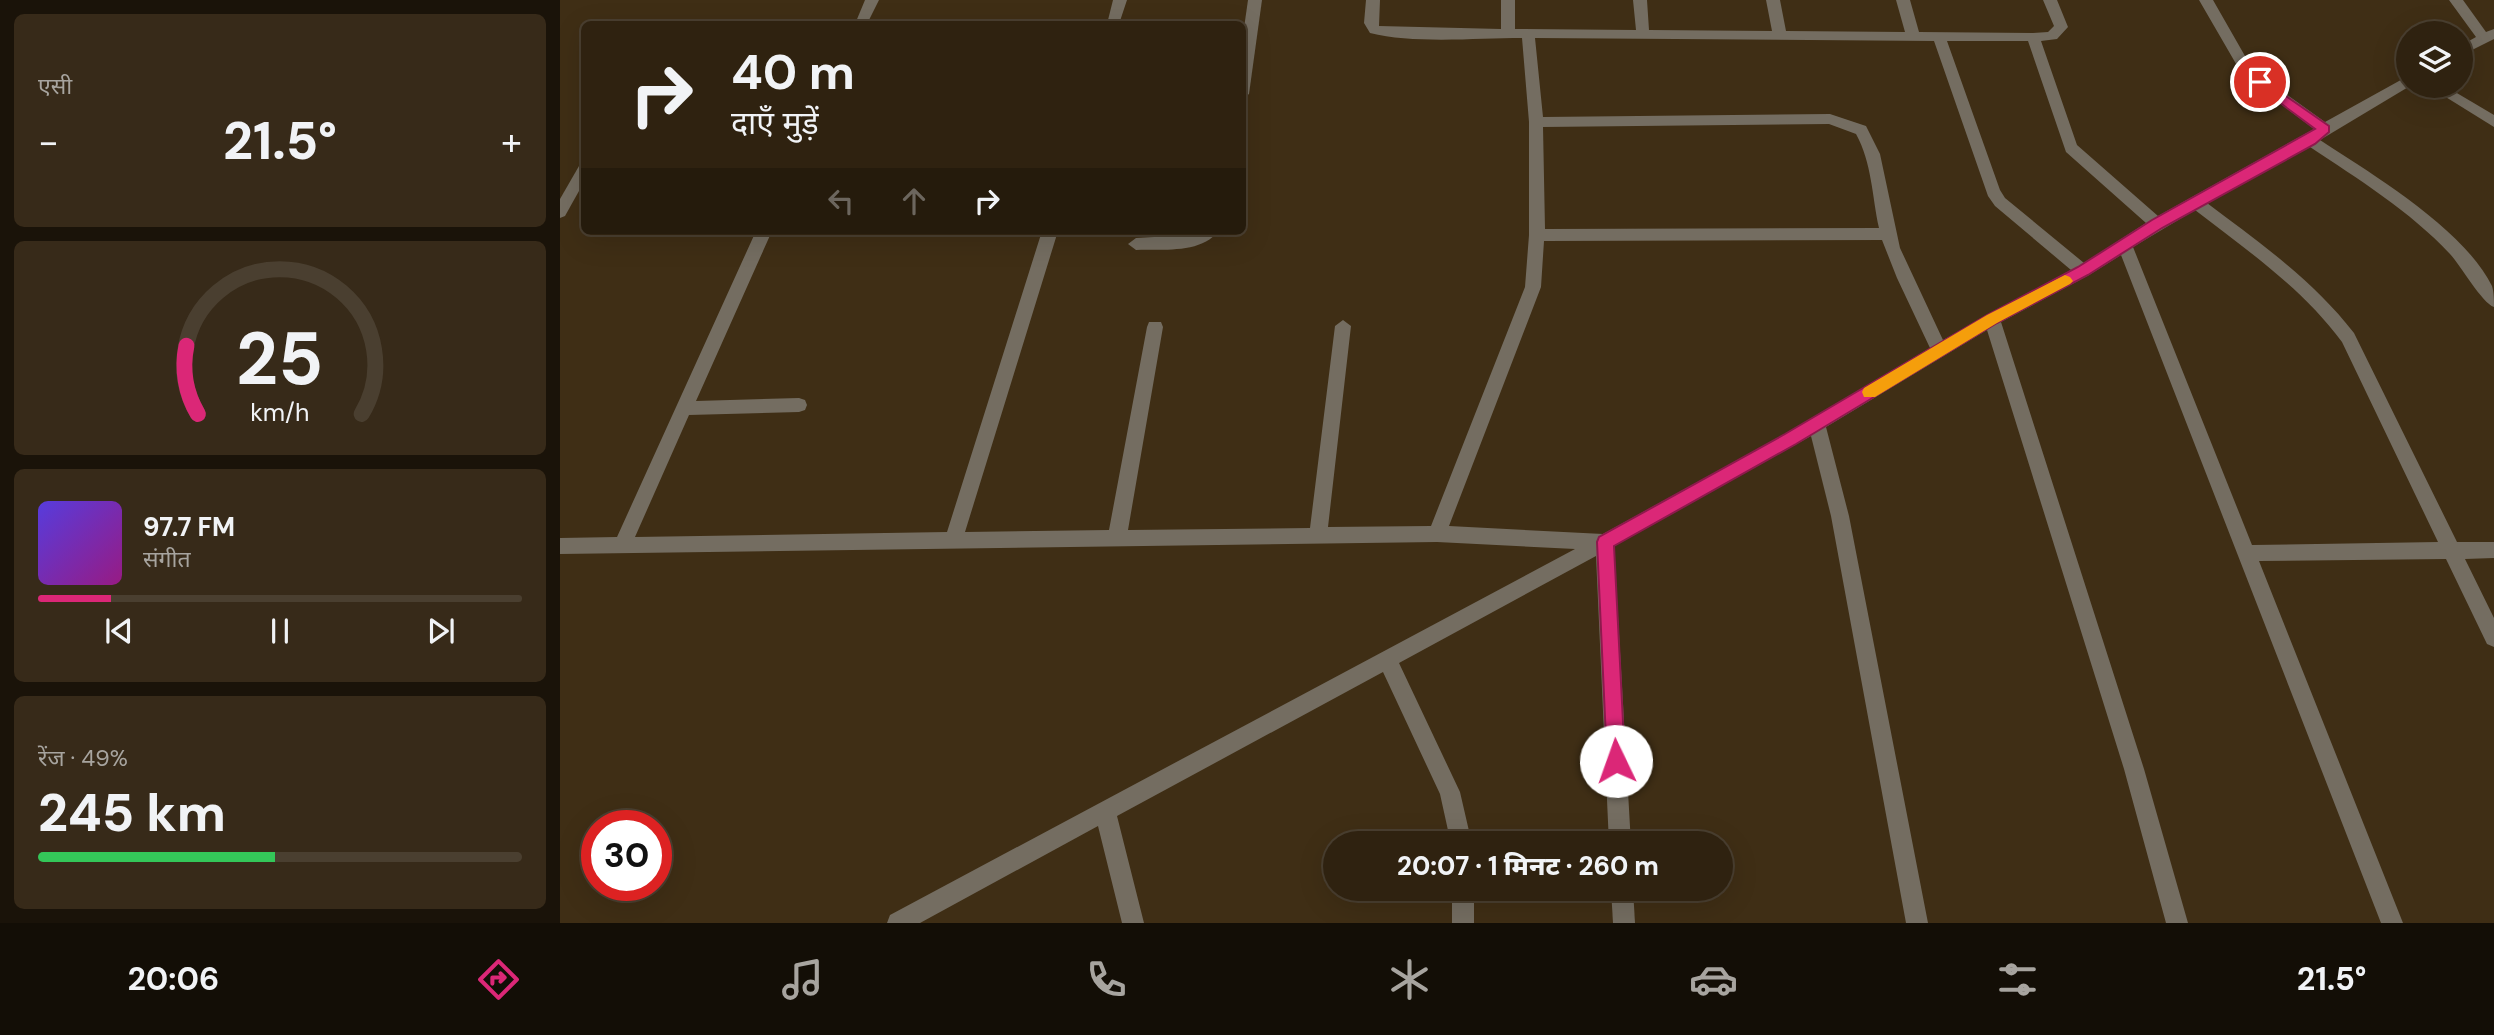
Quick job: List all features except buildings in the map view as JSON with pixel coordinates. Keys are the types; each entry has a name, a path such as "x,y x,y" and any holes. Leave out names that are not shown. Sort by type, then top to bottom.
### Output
{"street":[{"path":"862,21 872,0"},
{"path":"1113,21 1120,0"},
{"path":"1246,65 1255,0"},
{"path":"1373,0 1371,23 1376,30 1404,33 1939,37 2052,36 2061,27 2050,0"},
{"path":"1508,0 1508,34"},
{"path":"1640,0 1643,35"},
{"path":"1773,0 1780,36"},
{"path":"1903,0 1913,36"},
{"path":"2206,0 2244,66 2317,135 2412,208 2447,239 2470,265 2494,301"},
{"path":"2456,0 2489,36 2473,45"},
{"path":"1437,534 1533,287 1537,235 1536,122 1528,34"},
{"path":"1939,37 1993,192 2000,202 2083,271"},
{"path":"2033,37 2071,148 2157,224"},
{"path":"898,923 1605,542 1817,423 1992,319 2083,271 2157,224 2396,88"},
{"path":"2455,98 2494,122"},
{"path":"1536,122 1830,119 1861,130 1872,151 1888,234 1898,262 1940,351"},
{"path":"560,212 567,187 581,173"},
{"path":"2195,202 2307,289 2333,316 2348,338 2494,638"},
{"path":"1537,235 1888,234"},
{"path":"622,545 762,235"},
{"path":"953,541 1049,235"},
{"path":"1136,243 1193,241 1203,235"},
{"path":"2125,246 2392,923"},
{"path":"1992,319 2134,769 2177,923"},
{"path":"1318,536 1343,326"},
{"path":"1117,538 1155,327"},
{"path":"684,408 799,405"},
{"path":"1817,423 1840,516 1917,923"},
{"path":"560,546 1437,534 1605,542"},
{"path":"1605,542 1619,831"},
{"path":"2245,552 2451,553 2494,550"},
{"path":"1387,659 1450,792 1459,831"},
{"path":"1105,812 1133,923"},
{"path":"1463,901 1463,923"},
{"path":"1623,901 1624,923"}],"slow traffic":[{"path":"1870,392 1992,319 2065,281"}],"route":[{"path":"1616,761 1605,542 1791,439 1992,319 2083,271 2157,224 2310,140 2324,129 2260,82"}]}
